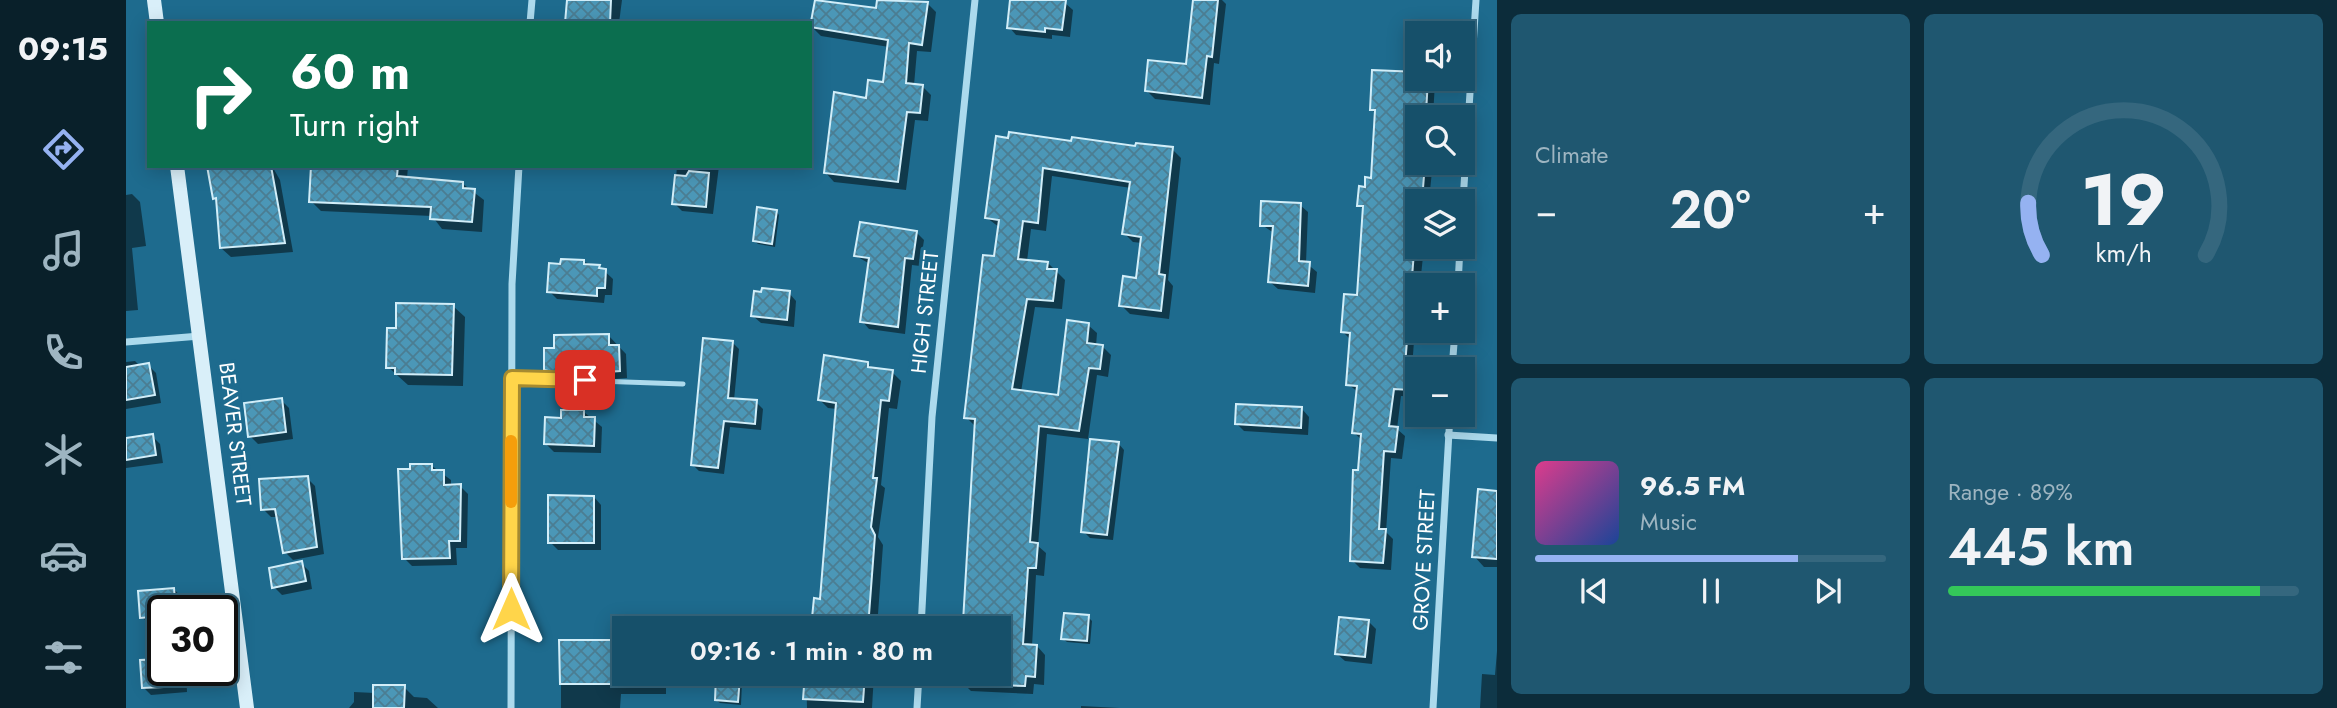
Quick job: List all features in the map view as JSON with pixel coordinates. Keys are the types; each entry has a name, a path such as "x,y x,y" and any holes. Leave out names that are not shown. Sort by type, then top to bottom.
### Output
{"main road":[{"path":"154,0 157,21"},
{"name":"BEAVER STREET","path":"177,168 247,708"}],"street":[{"path":"530,21 532,0"},
{"name":"HIGH STREET","path":"922,616 932,417 975,0"},
{"path":"1464,189 1476,0"},
{"path":"511,708 512,284 519,168"},
{"path":"126,342 201,336"},
{"name":"GROVE STREET","path":"1433,708 1449,427"},
{"path":"1448,435 1497,438"},
{"path":"917,708 918,686"}],"lane":[{"path":"512,378 683,384"}],"building":[{"path":"567,0 611,0 610,21 565,21"},
{"path":"815,0 876,8 877,0 928,2 922,45 909,43 906,83 923,85 920,113 907,112 898,182 824,173 834,92 866,98 868,80 883,82 888,40 812,27"},
{"path":"1010,0 1066,0 1062,30 1045,28 1045,32 1007,28"},
{"path":"1193,0 1218,0 1212,57 1207,56 1202,98 1145,91 1148,60 1186,64"},
{"path":"1372,70 1405,71 1405,91 1427,91 1426,105 1405,105 1405,175 1424,175 1423,189 1405,189 1405,259 1413,259 1412,273 1405,273 1405,390 1394,389 1389,426 1398,427 1395,452 1384,451 1379,529 1386,529 1383,563 1350,561 1353,470 1358,470 1361,434 1352,433 1357,386 1346,385 1350,333 1341,332 1344,294 1357,295 1363,206 1357,206 1359,186 1365,187 1365,177 1371,178 1375,110 1370,110"},
{"path":"1009,132 1071,141 1072,137 1135,146 1136,143 1173,147 1159,274 1165,275 1161,311 1119,306 1123,276 1136,278 1141,237 1122,234 1130,182 1043,168 1038,223 1023,221 1018,259 1048,262 1047,269 1057,269 1053,301 1027,299 1012,389 1058,395 1067,320 1089,323 1087,343 1103,345 1100,369 1089,368 1079,431 1039,426 1030,542 1038,543 1036,568 1028,568 1023,644 1037,645 1035,677 1026,676 1025,686 1011,685 1011,616 963,616 975,419 964,418 983,255 994,256 999,220 985,218 996,136 1008,138"},
{"path":"207,168 271,168 285,243 220,248 216,198 213,199"},
{"path":"311,168 398,168 397,176 463,182 463,188 475,189 472,222 430,219 431,207 309,202"},
{"path":"689,171 709,173 706,207 672,204 675,175 686,176"},
{"path":"1261,201 1301,203 1299,261 1310,262 1308,286 1268,282 1273,226 1260,226"},
{"path":"757,207 777,210 772,244 753,241"},
{"path":"860,222 917,231 913,259 905,258 898,327 860,322 869,258 854,256"},
{"path":"561,259 584,260 584,264 600,265 599,268 606,269 605,288 597,288 597,296 547,292 549,263 560,264"},
{"path":"762,288 790,291 787,320 751,316 754,291 761,292"},
{"path":"396,303 454,304 452,375 395,374 395,368 386,368 387,328 396,328"},
{"path":"609,334 609,345 619,345 620,371 565,375 544,370 544,348 554,348 554,335"},
{"path":"703,338 733,341 728,398 757,400 755,424 724,421 718,468 691,465"},
{"path":"824,355 868,362 868,367 893,370 889,401 881,400 873,478 877,478 871,527 875,535 869,616 812,616 814,598 820,599 836,403 818,400"},
{"path":"149,363 155,395 126,400 126,367"},
{"path":"282,398 286,432 248,437 244,403"},
{"path":"1236,404 1302,407 1301,428 1235,424"},
{"path":"561,410 584,410 584,417 595,417 594,446 544,444 545,417 561,418"},
{"path":"153,434 156,455 126,460 126,438"},
{"path":"1090,439 1119,442 1107,535 1081,532"},
{"path":"410,464 432,464 432,470 444,470 444,485 461,484 460,541 449,541 450,558 402,559 398,469 410,469"},
{"path":"308,476 317,547 283,553 275,509 261,510 259,479"},
{"path":"1478,489 1497,491 1497,559 1472,557"},
{"path":"548,495 594,496 594,543 548,543"},
{"path":"302,561 306,581 272,588 269,568"},
{"path":"174,588 175,595 147,595 147,617 140,618 138,591"},
{"path":"1064,613 1089,615 1087,641 1061,639"},
{"path":"1339,617 1369,620 1365,657 1335,654"},
{"path":"559,640 612,640 612,684 560,684"},
{"path":"140,660 147,660 147,686 163,687 142,688"},
{"path":"373,685 405,685 404,708 373,708"},
{"path":"716,686 739,686 738,702 715,700"},
{"path":"804,686 864,686 863,702 803,699"}],"slow traffic":[{"path":"511,441 511,502"}],"route":[{"path":"511,609 512,378 585,380"}]}
